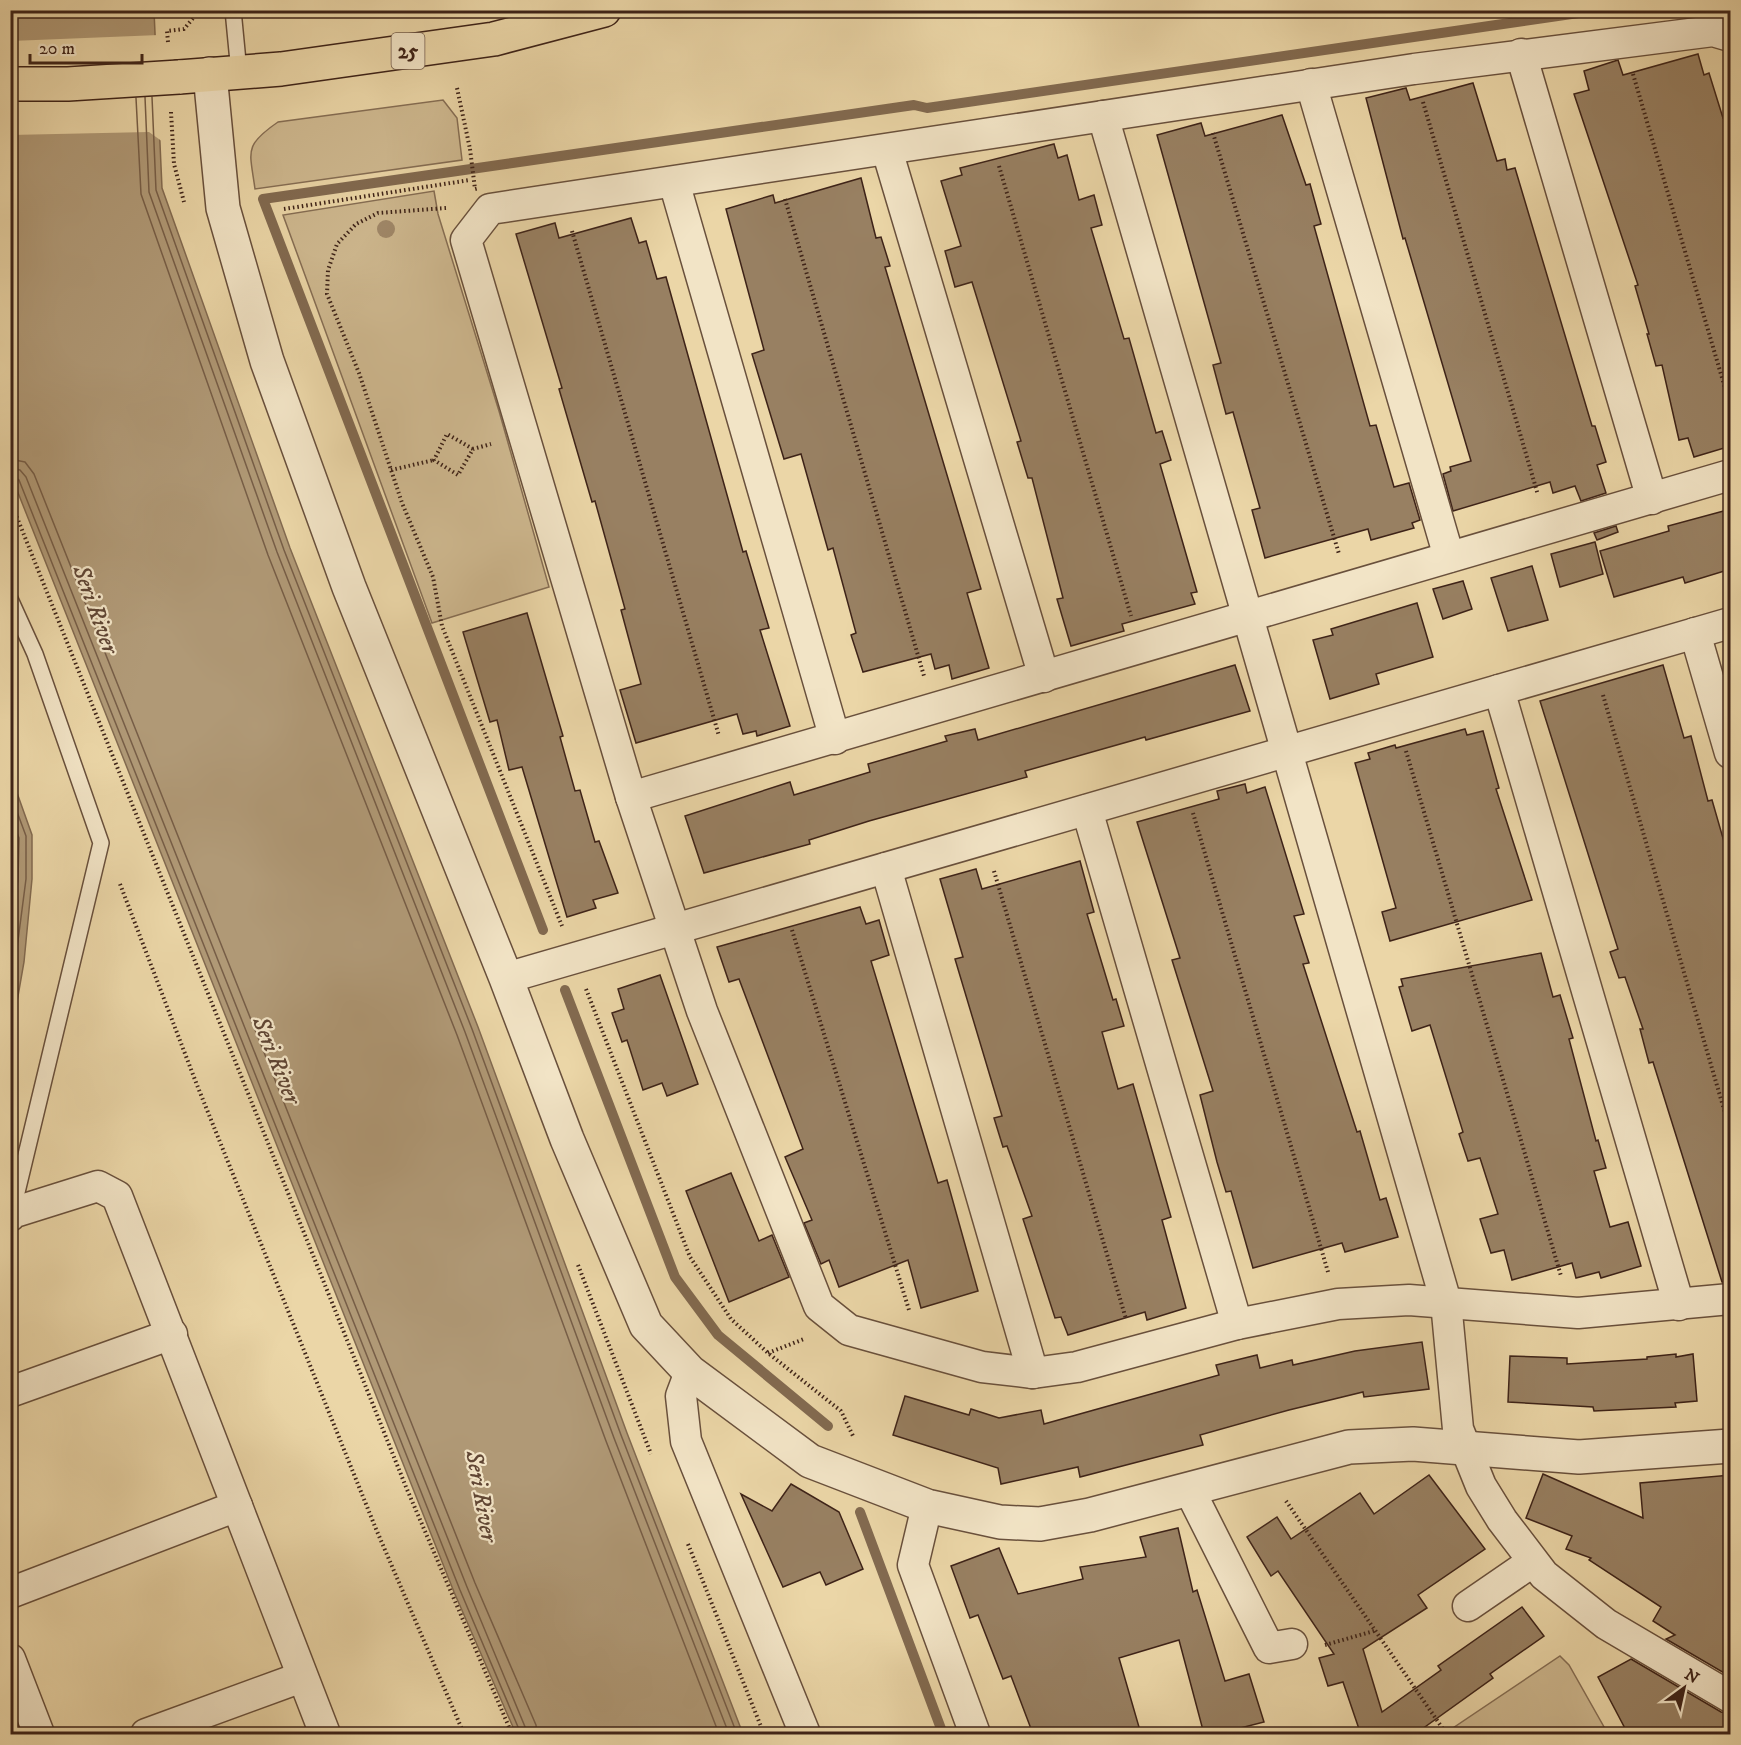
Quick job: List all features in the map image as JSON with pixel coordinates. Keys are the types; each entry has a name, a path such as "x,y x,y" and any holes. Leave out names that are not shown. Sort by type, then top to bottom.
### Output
{"main road":[{"name":"25","path":"10,84 68,84 281,69 494,39 604,10"}],"street":[{"path":"1731,36 1713,31 1521,54 490,209 466,240 631,797 702,1011 819,1306 849,1330 982,1367 1033,1373 1077,1367 1237,1324 1338,1304 1408,1300 1578,1313 1731,1299"},
{"path":"1521,54 1652,499"},
{"path":"209,74 223,208 267,360 349,587 506,978 567,1138 646,1325 690,1372 810,1461 927,1506 1000,1522 1040,1524 1089,1515 1348,1447 1413,1444 1580,1457 1731,1446"},
{"path":"1311,84 1449,557"},
{"path":"1103,116 1446,1302 1458,1429 1481,1486 1532,1562 1544,1575 1606,1624 1731,1697"},
{"path":"887,150 1044,677"},
{"path":"674,182 835,739"},
{"path":"631,797 1731,475"},
{"path":"506,978 677,931 1731,622"},
{"path":"1695,633 1731,753"},
{"path":"1499,690 1679,1305"},
{"path":"1087,810 1237,1324"},
{"path":"886,868 1033,1373"},
{"path":"11,1215 98,1186 117,1196 324,1734"},
{"path":"10,1392 172,1334"},
{"path":"690,1372 681,1396 686,1441 805,1734"},
{"path":"1189,1489 1269,1649"},
{"path":"10,1593 237,1506"},
{"path":"927,1506 913,1565 975,1734"},
{"path":"1468,1606 1532,1562"},
{"path":"10,1659 39,1734"},
{"path":"146,1734 302,1677"}],"lane":[{"path":"209,74 233,10"},
{"path":"10,599 35,654 101,843 11,1215"}],"path":[{"path":"1623,42 1731,405"},
{"path":"1414,69 1548,529"},
{"path":"457,88 470,149 475,189 479,188"},
{"path":"1204,100 1347,587"},
{"path":"989,134 1140,648"},
{"path":"777,167 933,709"},
{"path":"564,198 729,769"},
{"path":"478,224 447,208 378,213 356,224 337,244 328,270 327,294 359,373 391,470 433,577 442,626 566,935"},
{"path":"391,470 434,460 458,475 473,449 523,434"},
{"path":"434,460 447,435 473,449"},
{"path":"10,500 406,1487 512,1734"},
{"path":"1594,662 1731,1130"},
{"path":"1396,720 1564,1287 1578,1313"},
{"path":"1184,782 1338,1304"},
{"path":"985,840 1135,1351"},
{"path":"101,843 128,901 197,1084 376,1529 464,1734"},
{"path":"781,900 921,1350"},
{"path":"582,978 690,1257 731,1319 768,1353 840,1411 855,1440"},
{"path":"641,1427 654,1460"},
{"path":"1282,1495 1443,1729"},
{"path":"685,1537 764,1734"},
{"path":"1269,1649 1314,1648 1374,1631"}],"shaded area":[{"path":"443,100 457,118 462,160 255,189 251,157 254,144 278,122"},
{"path":"434,191 438,214 499,411 549,587 432,623 283,215"},
{"path":"1560,1656 1569,1665 1608,1734 1444,1734"}],"water":[{"name":"Seri River","path":"11,11 154,11 162,188 290,548 478,1027 627,1433 743,1734 516,1734 454,1592 11,475"},
{"path":"11,776 32,835 32,879 24,962 11,1036"}],"pier":[{"path":"159,35 163,142 149,132 10,135 11,41"}],"building":[{"path":"1698,54 1704,75 1709,73 1723,118 1731,116 1731,446 1694,457 1688,438 1679,440 1662,365 1656,366 1647,334 1649,334 1635,286 1638,285 1574,94 1589,90 1584,71 1618,60 1623,75"},
{"path":"1473,83 1497,161 1505,159 1507,170 1515,168 1592,426 1595,426 1606,462 1597,465 1606,493 1581,501 1575,486 1553,493 1550,482 1453,511 1443,474 1451,471 1450,467 1471,461 1405,238 1403,239 1366,98 1406,88 1410,100"},
{"path":"1282,115 1306,185 1310,184 1321,224 1314,226 1370,426 1376,425 1394,487 1409,483 1420,520 1412,523 1414,528 1371,540 1368,529 1265,558 1252,510 1260,508 1233,412 1226,414 1213,365 1221,363 1157,135 1201,123 1205,136"},
{"path":"1054,144 1058,158 1067,155 1079,200 1094,195 1102,225 1091,228 1124,339 1129,338 1156,433 1162,431 1171,460 1160,464 1197,592 1191,593 1195,604 1122,624 1124,631 1071,646 1057,599 1063,598 1032,478 1028,478 1017,442 1021,441 972,282 955,287 945,251 961,246 941,181 962,175 960,168"},
{"path":"861,178 876,238 881,237 890,266 885,267 981,589 967,593 989,668 952,679 949,665 935,669 931,654 863,672 851,635 856,633 833,548 828,550 801,454 784,459 752,354 764,350 726,209 773,195 775,203"},
{"path":"631,218 639,243 646,241 657,279 666,277 743,552 746,551 769,628 760,630 790,726 757,736 756,731 743,734 737,714 636,743 620,690 641,684 621,610 625,609 595,501 592,502 559,389 562,388 516,234 555,223 559,238"},
{"path":"1731,509 1731,569 1685,583 1683,577 1614,597 1600,551 1669,531 1668,526"},
{"path":"1616,526 1618,532 1597,540 1594,533"},
{"path":"1595,542 1603,574 1560,587 1551,554"},
{"path":"1532,566 1548,620 1508,631 1491,578"},
{"path":"1463,581 1472,609 1443,619 1433,589"},
{"path":"1417,603 1433,657 1376,674 1379,684 1330,699 1313,640 1333,635 1331,629"},
{"path":"527,613 563,736 560,737 575,791 580,790 595,842 599,841 618,893 593,900 596,908 567,917 522,767 509,770 497,720 490,722 463,632"},
{"path":"1235,665 1250,711 1146,740 1145,737 1025,771 1027,777 869,821 809,840 810,844 704,873 685,816 790,782 794,795 870,772 868,764 947,741 945,736 975,729 978,740"},
{"path":"1663,665 1684,738 1691,736 1708,801 1712,800 1731,866 1731,1282 1722,1282 1653,1062 1649,1063 1640,1029 1643,1029 1625,977 1619,978 1610,952 1618,949 1540,701"},
{"path":"1465,729 1467,735 1483,731 1499,788 1496,789 1532,900 1390,941 1382,912 1396,908 1355,763 1370,759 1368,753 1395,745 1396,748"},
{"path":"1245,784 1247,793 1265,787 1304,914 1294,916 1309,963 1303,964 1357,1132 1360,1131 1380,1200 1386,1198 1398,1237 1345,1252 1342,1243 1253,1268 1231,1191 1226,1192 1217,1162 1200,1095 1213,1091 1172,960 1180,958 1137,822 1219,799 1217,791"},
{"path":"1080,861 1094,912 1087,914 1113,1000 1116,999 1124,1026 1102,1032 1118,1089 1133,1084 1171,1217 1162,1220 1186,1308 1147,1320 1145,1312 1068,1335 1061,1317 1055,1318 1023,1219 1032,1216 1007,1146 1003,1147 994,1118 1002,1116 955,959 963,957 940,879 976,869 982,889"},
{"path":"860,907 866,924 879,920 889,955 871,961 938,1183 947,1180 978,1291 921,1308 908,1260 839,1287 829,1260 821,1264 804,1223 812,1220 785,1157 803,1149 739,979 729,982 717,947"},
{"path":"1541,953 1553,997 1560,995 1573,1038 1569,1039 1596,1141 1598,1140 1606,1168 1594,1171 1610,1227 1628,1222 1641,1266 1601,1278 1599,1272 1576,1278 1572,1263 1512,1280 1504,1250 1491,1253 1480,1219 1498,1214 1480,1158 1468,1161 1459,1134 1463,1132 1430,1025 1412,1031 1399,987 1403,986 1401,979"},
{"path":"660,975 698,1084 667,1096 662,1083 643,1090 627,1040 622,1042 612,1013 624,1009 618,989"},
{"path":"731,1173 759,1241 772,1235 789,1277 729,1302 686,1191"},
{"path":"1422,1342 1429,1389 1364,1397 1363,1392 1289,1410 1200,1435 1203,1445 1080,1477 1078,1467 1001,1484 998,1468 893,1435 905,1396 969,1415 971,1409 999,1418 1041,1410 1044,1424 1219,1375 1216,1365 1257,1355 1260,1368 1292,1360 1293,1365 1355,1351"},
{"path":"1676,1354 1676,1357 1693,1354 1697,1401 1675,1403 1676,1407 1594,1411 1593,1407 1508,1402 1510,1356 1567,1358 1567,1364 1647,1359 1647,1357"},
{"path":"1543,1474 1643,1518 1640,1483 1731,1475 1731,1677 1666,1639 1675,1635 1653,1621 1661,1607 1589,1560 1591,1558 1566,1549 1572,1536 1526,1518"},
{"path":"1429,1475 1485,1549 1418,1595 1427,1608 1363,1649 1382,1712 1441,1670 1438,1666 1522,1607 1544,1636 1490,1674 1493,1678 1415,1734 1350,1734 1359,1729 1343,1682 1328,1686 1319,1658 1334,1654 1278,1571 1271,1576 1247,1537 1277,1517 1291,1539 1360,1493 1374,1514"},
{"path":"791,1484 839,1512 863,1569 826,1585 820,1572 783,1587 741,1494 772,1511"},
{"path":"1178,1528 1193,1592 1197,1590 1225,1681 1249,1674 1264,1722 1217,1734 1204,1734 1179,1640 1119,1658 1141,1734 1033,1734 1011,1676 1003,1679 978,1615 970,1618 951,1566 999,1548 1018,1594 1083,1579 1080,1567 1146,1557 1140,1537"},
{"path":"1631,1659 1721,1712 1731,1714 1731,1734 1628,1734 1598,1677"}],"waterway":[{"path":"543,930 263,199 914,105 927,108 1599,10"},
{"path":"565,990 675,1277 718,1335 828,1426"},
{"path":"860,1512 943,1734"}]}
